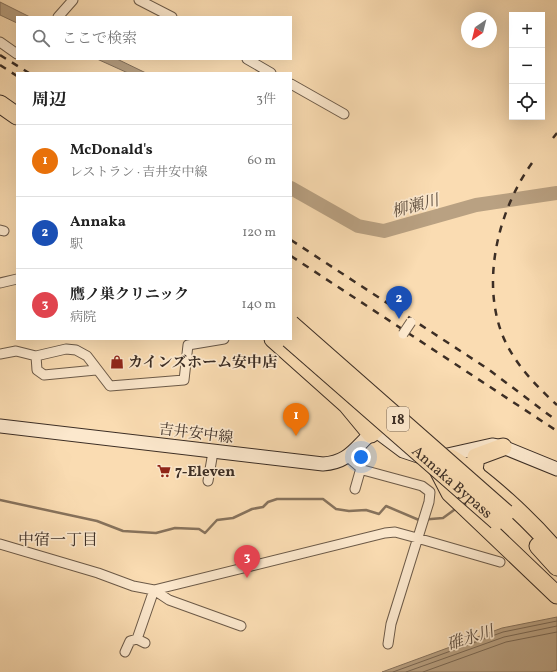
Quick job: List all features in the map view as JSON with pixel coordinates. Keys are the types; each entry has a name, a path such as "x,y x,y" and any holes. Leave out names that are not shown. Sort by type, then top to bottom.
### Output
{"highway":[{"path":"0,91 16,101"},
{"path":"0,104 16,115"},
{"path":"292,315 343,359 361,380 373,432"},
{"name":"Annaka Bypass","path":"292,325 557,567"},
{"path":"275,340 347,405 373,432"},
{"name":"Annaka Bypass","path":"290,340 501,517 557,581"},
{"path":"308,370 327,345"},
{"path":"477,475 474,470 476,457 503,447"},
{"path":"441,459 477,475 512,506 557,552"},
{"path":"441,459 450,493 557,595"}],"main road":[{"name":"吉井安中線","path":"0,426 315,464 339,462 348,457 373,432 400,414"},
{"path":"373,432 384,448 403,460 418,464 441,459 481,446 492,445 503,447 557,469"}],"street":[{"path":"59,16 73,0"},
{"path":"139,0 170,16"},
{"path":"0,42 16,53"},
{"path":"249,60 269,72"},
{"path":"292,85 344,114"},
{"path":"0,283 16,279"},
{"path":"403,334 411,322"},
{"path":"0,354 16,351 36,356 66,349 76,350 87,356 96,370 110,386 184,380 188,345 218,340"},
{"path":"36,356 37,370 44,375 96,370"},
{"path":"208,481 213,452"},
{"path":"348,457 361,468 417,484 428,490 429,502 391,624 388,644"},
{"path":"355,489 361,468"},
{"path":"154,590 385,533 395,532 500,562"},
{"path":"0,544 98,573 133,586 154,590 169,600 241,626"},
{"path":"136,639 154,590"},
{"path":"125,652 130,641 136,639 146,643"}],"water":[{"path":"0,2 28,16 16,16 16,23 0,15"},
{"path":"99,60 119,60 144,72 126,72"},
{"path":"557,617 557,670 550,672 382,672 502,628"}],"waterway":[{"name":"柳瀬川","path":"292,189 358,226 384,231 476,205 557,193"},
{"path":"0,500 97,521 123,531 156,533 175,528 199,529 205,533 217,520 233,518 252,509 263,507 268,502 277,499 323,499 336,509 349,511 366,510 379,514 386,506 419,520 443,518 454,510"}],"railway":[{"path":"0,55 27,72"},
{"path":"0,65 16,75"},
{"path":"553,138 557,133"},
{"path":"532,163 520,181 510,201 502,223 497,245 493,291 496,313 502,334 512,354 525,372 557,405"},
{"path":"292,241 488,369 557,421"},
{"path":"292,257 557,431"}],"place":[{"name":"Annaka","path":"399,319"},
{"name":"カインズホーム安中店","path":"117,362"},
{"name":"McDonald's","path":"296,436"},
{"name":"7-Eleven","path":"164,471"},
{"name":"鷹ノ巣クリニック","path":"247,578"}],"district":[{"name":"中宿一丁目","path":"58,539"}],"water label":[{"name":"碓氷川","path":"470,637"}]}
